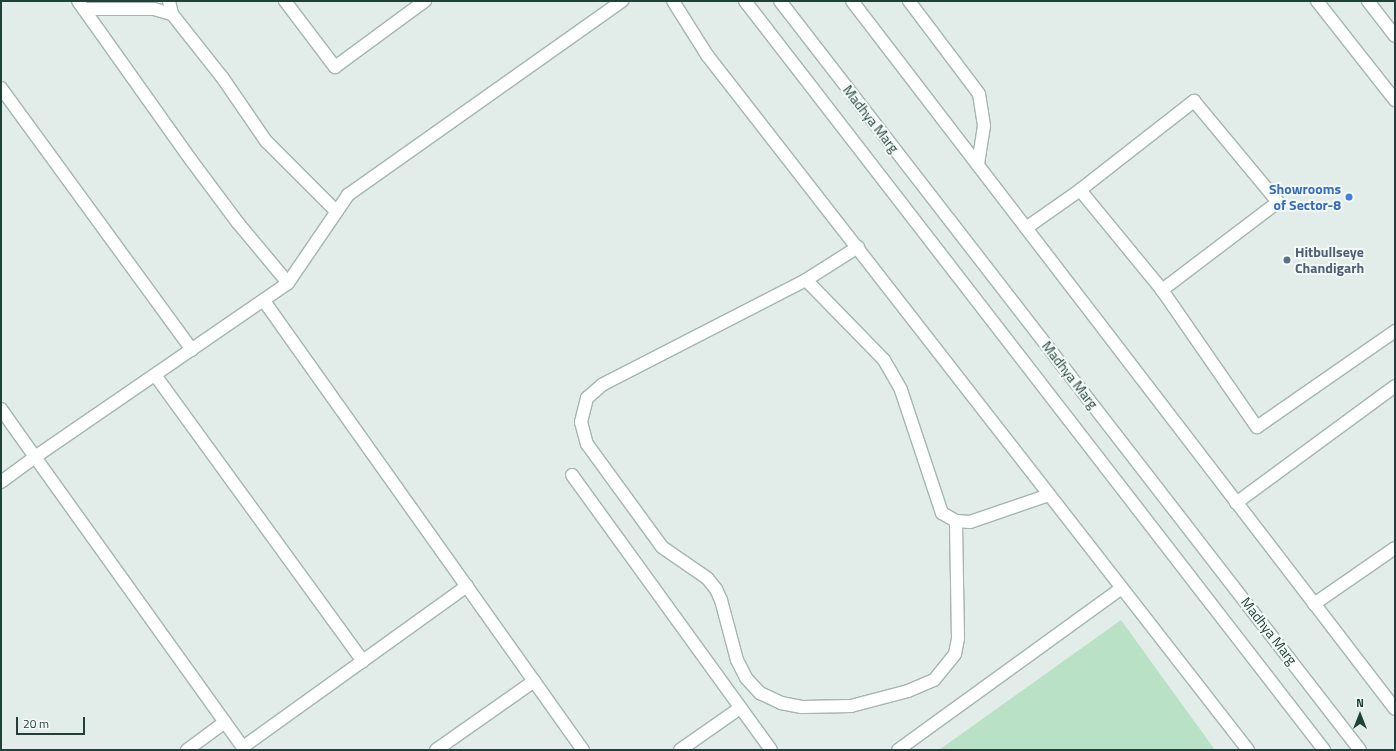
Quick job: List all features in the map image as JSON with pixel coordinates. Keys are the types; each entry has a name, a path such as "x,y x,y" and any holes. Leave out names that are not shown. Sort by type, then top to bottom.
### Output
{"street":[{"path":"168,1 172,14 222,77 266,141 337,212"},
{"path":"285,1 335,67 425,1"},
{"path":"1,482 288,283 348,195 622,1"},
{"path":"673,1 707,55 858,247 1248,750"},
{"name":"Madhya Marg","path":"745,1 1324,750"},
{"name":"Madhya Marg","path":"780,1 1360,750"},
{"path":"852,1 1395,710"},
{"path":"909,1 979,94 984,126 978,165"},
{"path":"1317,1 1395,100"},
{"path":"1368,1 1395,36"},
{"path":"81,5 154,9 172,14"},
{"path":"81,5 191,160 238,223 288,283"},
{"path":"1,88 192,350"},
{"path":"1026,228 1080,190 1194,101 1278,202 1162,290"},
{"path":"1080,190 1162,290 1257,427 1395,331"},
{"path":"858,247 806,280 602,384 587,398 581,422 587,444 662,547 707,578 716,589 721,600 737,660 746,678 760,693 781,703 802,707 851,706 908,691 934,680 955,654 958,638 956,521"},
{"path":"806,280 884,360 901,390 942,513 956,521 970,522 1049,495"},
{"path":"264,301 583,750"},
{"path":"155,375 363,661"},
{"path":"1236,502 1395,386"},
{"path":"1,409 244,748 467,586"},
{"path":"572,474 771,750"},
{"path":"1314,604 1395,548"},
{"path":"898,750 1122,588"},
{"path":"436,750 534,681"},
{"path":"680,750 740,708"},
{"path":"187,750 225,722"}],"green space":[{"path":"1121,620 1215,750 939,750"}],"place":[{"name":"Showrooms of Sector-8","path":"1349,197"},
{"name":"Hitbullseye Chandigarh","path":"1287,260"}]}
